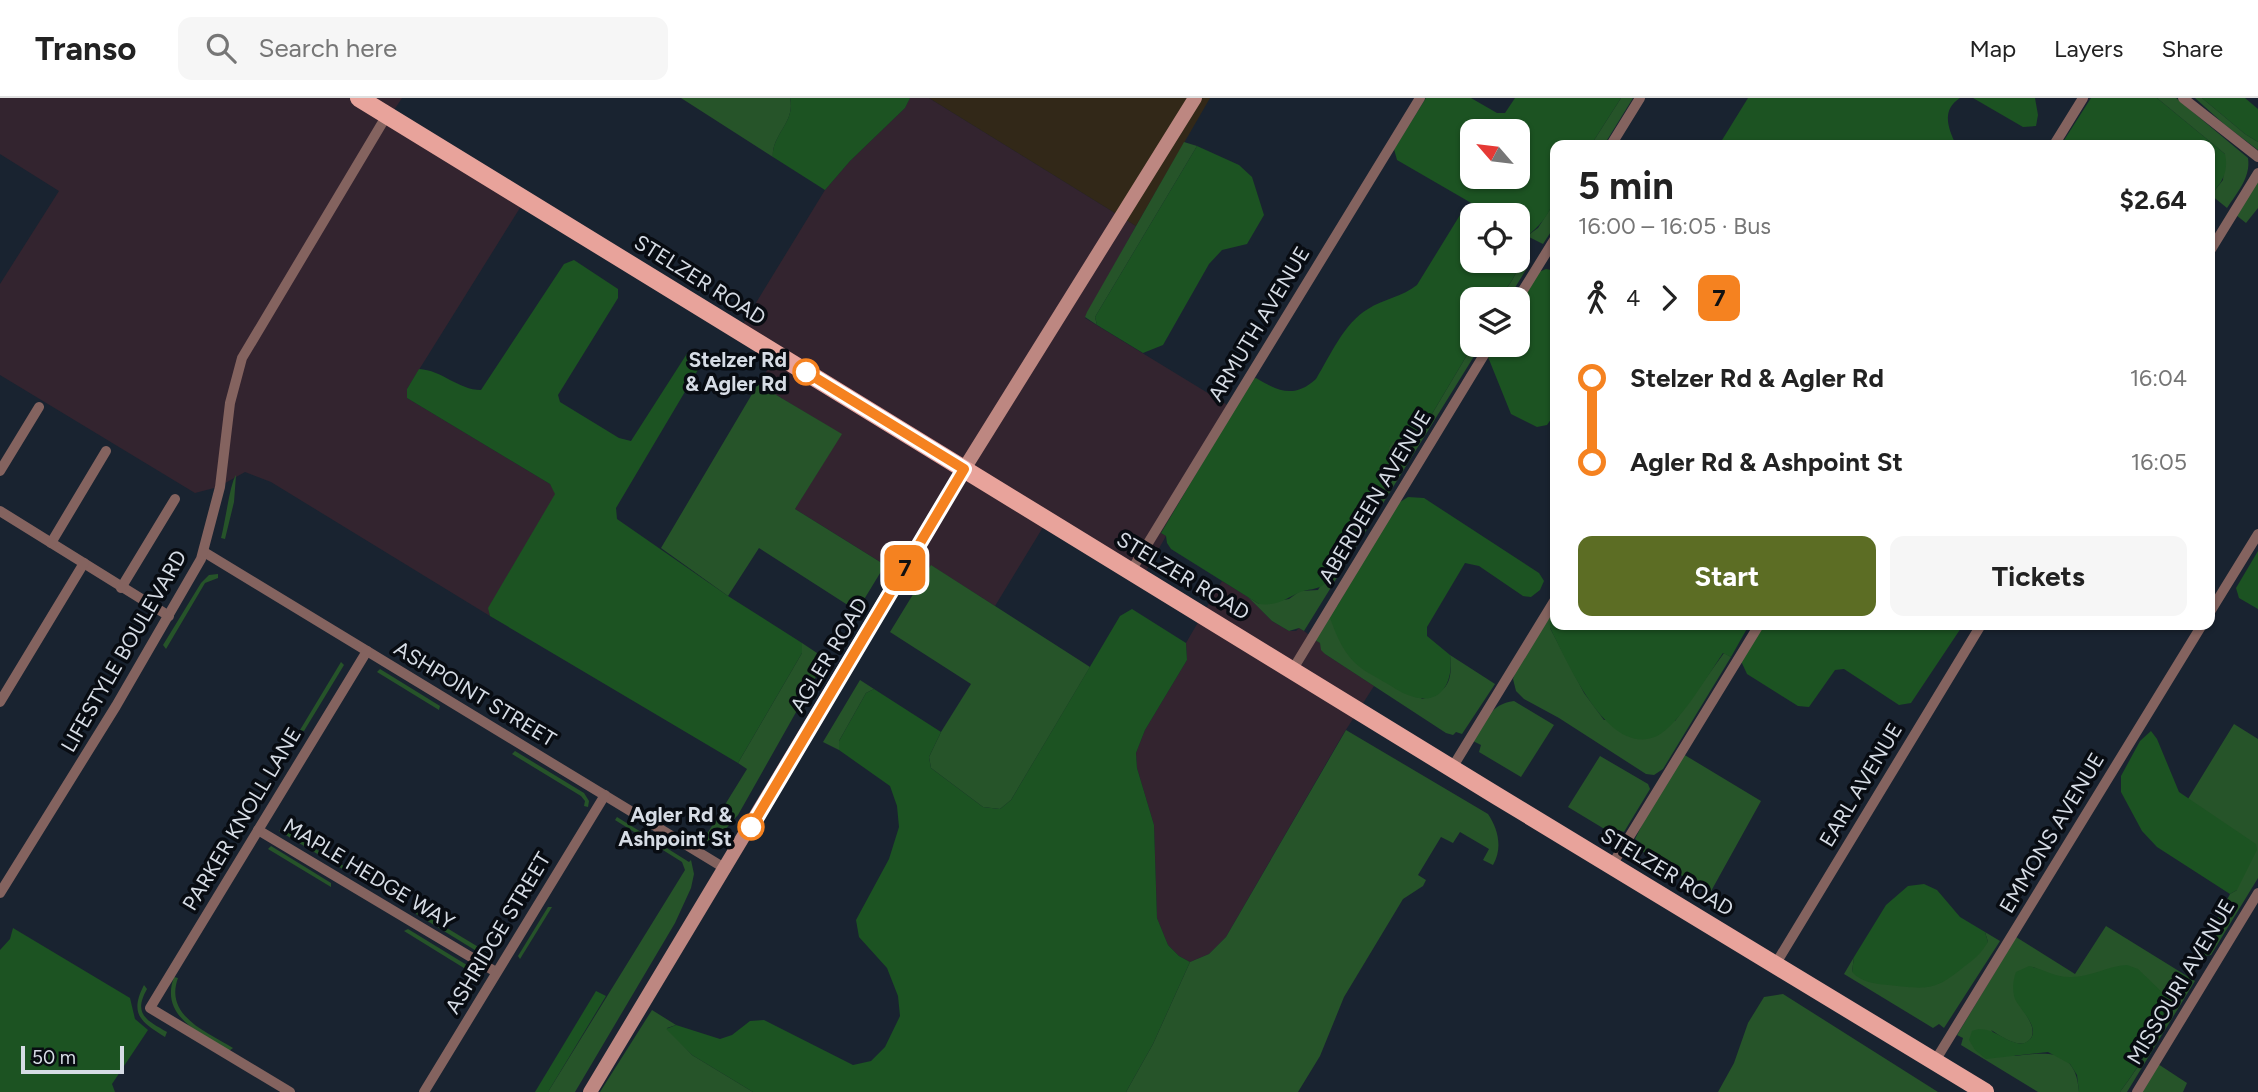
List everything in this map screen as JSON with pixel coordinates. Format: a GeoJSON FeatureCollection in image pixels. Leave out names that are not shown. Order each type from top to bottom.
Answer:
{"type":"FeatureCollection","features":[{"type":"Feature","properties":{"kind":"main road","name":"STELZER ROAD"},"geometry":{"type":"LineString","coordinates":[[359,98],[1985,1092]]}},
{"type":"Feature","properties":{"kind":"main road","name":"AGLER ROAD"},"geometry":{"type":"LineString","coordinates":[[590,1092],[964,469],[1195,98]]}},
{"type":"Feature","properties":{"kind":"street","name":"ARMUTH AVENUE"},"geometry":{"type":"LineString","coordinates":[[1131,572],[1420,98]]}},
{"type":"Feature","properties":{"kind":"street"},"geometry":{"type":"LineString","coordinates":[[1614,140],[1640,98]]}},
{"type":"Feature","properties":{"kind":"street"},"geometry":{"type":"LineString","coordinates":[[2057,140],[2083,98]]}},
{"type":"Feature","properties":{"kind":"street"},"geometry":{"type":"LineString","coordinates":[[2183,98],[2258,158]]}},
{"type":"Feature","properties":{"kind":"street","name":"LIFESTYLE BOULEVARD"},"geometry":{"type":"LineString","coordinates":[[0,893],[169,616],[204,552],[220,487],[230,403],[242,358],[387,115]]}},
{"type":"Feature","properties":{"kind":"street"},"geometry":{"type":"LineString","coordinates":[[2215,243],[2258,173]]}},
{"type":"Feature","properties":{"kind":"street"},"geometry":{"type":"LineString","coordinates":[[1525,287],[1550,247]]}},
{"type":"Feature","properties":{"kind":"street","name":"ABERDEEN AVENUE"},"geometry":{"type":"LineString","coordinates":[[1293,669],[1483,357]]}},
{"type":"Feature","properties":{"kind":"street"},"geometry":{"type":"LineString","coordinates":[[0,471],[39,407]]}},
{"type":"Feature","properties":{"kind":"street"},"geometry":{"type":"LineString","coordinates":[[51,543],[106,451]]}},
{"type":"Feature","properties":{"kind":"street"},"geometry":{"type":"LineString","coordinates":[[121,588],[175,499]]}},
{"type":"Feature","properties":{"kind":"street"},"geometry":{"type":"LineString","coordinates":[[0,511],[169,616]]}},
{"type":"Feature","properties":{"kind":"street"},"geometry":{"type":"LineString","coordinates":[[2215,604],[2258,534]]}},
{"type":"Feature","properties":{"kind":"street","name":"ASHPOINT STREET"},"geometry":{"type":"LineString","coordinates":[[204,552],[726,869]]}},
{"type":"Feature","properties":{"kind":"street"},"geometry":{"type":"LineString","coordinates":[[0,702],[84,563]]}},
{"type":"Feature","properties":{"kind":"street"},"geometry":{"type":"LineString","coordinates":[[1452,768],[1550,608]]}},
{"type":"Feature","properties":{"kind":"street"},"geometry":{"type":"LineString","coordinates":[[1612,865],[1756,630]]}},
{"type":"Feature","properties":{"kind":"street","name":"EARL AVENUE"},"geometry":{"type":"LineString","coordinates":[[1775,965],[1978,630]]}},
{"type":"Feature","properties":{"kind":"street","name":"EMMONS AVENUE"},"geometry":{"type":"LineString","coordinates":[[1935,1061],[2199,630]]}},
{"type":"Feature","properties":{"kind":"street","name":"PARKER KNOLL LANE"},"geometry":{"type":"LineString","coordinates":[[290,1092],[150,1008],[367,651]]}},
{"type":"Feature","properties":{"kind":"street","name":"ASHRIDGE STREET"},"geometry":{"type":"LineString","coordinates":[[425,1092],[495,972],[605,795]]}},
{"type":"Feature","properties":{"kind":"street","name":"MAPLE HEDGE WAY"},"geometry":{"type":"LineString","coordinates":[[258,830],[495,972]]}},
{"type":"Feature","properties":{"kind":"street","name":"MISSOURI AVENUE"},"geometry":{"type":"LineString","coordinates":[[2137,1092],[2258,893]]}},
{"type":"Feature","properties":{"kind":"shaded area"},"geometry":{"type":"Polygon","coordinates":[[[0,98],[402,98],[392,113],[528,195],[407,389],[407,398],[550,484],[556,494],[489,608],[490,616],[271,482],[245,472],[218,487],[195,493],[0,375],[0,284],[59,191],[0,154],[0,98]]]}},
{"type":"Feature","properties":{"kind":"shaded area"},"geometry":{"type":"Polygon","coordinates":[[[910,98],[929,98],[1136,226],[1085,318],[1234,409],[1161,533],[1166,536],[1145,573],[1051,514],[995,606],[932,566],[919,586],[795,509],[841,434],[758,384],[778,354],[740,329],[825,190],[850,161],[905,108],[910,98]]]}},
{"type":"Feature","properties":{"kind":"shaded area"},"geometry":{"type":"Polygon","coordinates":[[[929,98],[1210,98],[1136,226],[929,98]]]}},
{"type":"Feature","properties":{"kind":"shaded area"},"geometry":{"type":"Polygon","coordinates":[[[1222,581],[1248,597],[1272,621],[1289,631],[1299,628],[1304,631],[1320,643],[1325,654],[1374,686],[1342,736],[1226,937],[1209,954],[1190,962],[1168,945],[1157,918],[1154,825],[1137,768],[1136,753],[1145,730],[1187,660],[1186,643],[1222,581]]]}},
{"type":"Feature","properties":{"kind":"green space"},"geometry":{"type":"Polygon","coordinates":[[[681,98],[790,98],[791,107],[773,149],[773,157],[681,98]]]}},
{"type":"Feature","properties":{"kind":"green space"},"geometry":{"type":"Polygon","coordinates":[[[790,98],[910,98],[905,108],[850,161],[825,190],[773,157],[773,149],[790,114],[790,98]]]}},
{"type":"Feature","properties":{"kind":"green space"},"geometry":{"type":"Polygon","coordinates":[[[1426,98],[1471,98],[1497,113],[1505,113],[1515,98],[1621,98],[1594,140],[1550,140],[1550,209],[1530,233],[1530,203],[1471,203],[1397,160],[1394,149],[1426,98]]]}},
{"type":"Feature","properties":{"kind":"green space"},"geometry":{"type":"Polygon","coordinates":[[[1621,98],[1633,98],[1607,140],[1594,140],[1621,98]]]}},
{"type":"Feature","properties":{"kind":"green space"},"geometry":{"type":"Polygon","coordinates":[[[1748,98],[1960,98],[1948,114],[1954,140],[1722,140],[1748,98]]]}},
{"type":"Feature","properties":{"kind":"green space"},"geometry":{"type":"Polygon","coordinates":[[[1973,98],[2035,98],[2038,115],[2036,126],[2023,127],[1973,98]]]}},
{"type":"Feature","properties":{"kind":"green space"},"geometry":{"type":"Polygon","coordinates":[[[2091,98],[2157,98],[2208,140],[2064,140],[2091,98]]]}},
{"type":"Feature","properties":{"kind":"green space"},"geometry":{"type":"Polygon","coordinates":[[[2157,98],[2176,98],[2248,158],[2245,178],[2227,208],[2215,198],[2215,190],[2223,180],[2225,154],[2215,146],[2215,140],[2208,140],[2157,98]]]}},
{"type":"Feature","properties":{"kind":"green space"},"geometry":{"type":"Polygon","coordinates":[[[2195,98],[2202,98],[2258,142],[2258,150],[2225,125],[2195,98]]]}},
{"type":"Feature","properties":{"kind":"green space"},"geometry":{"type":"Polygon","coordinates":[[[2202,98],[2245,98],[2258,109],[2258,142],[2245,134],[2202,98]]]}},
{"type":"Feature","properties":{"kind":"green space"},"geometry":{"type":"Polygon","coordinates":[[[1184,142],[1197,146],[1095,317],[1097,325],[1085,317],[1087,312],[1184,142]]]}},
{"type":"Feature","properties":{"kind":"green space"},"geometry":{"type":"Polygon","coordinates":[[[1197,146],[1239,165],[1252,177],[1264,215],[1247,244],[1222,250],[1209,264],[1163,345],[1143,353],[1097,325],[1095,317],[1197,146]]]}},
{"type":"Feature","properties":{"kind":"green space"},"geometry":{"type":"Polygon","coordinates":[[[2215,146],[2225,154],[2226,160],[2224,177],[2215,189],[2215,146]]]}},
{"type":"Feature","properties":{"kind":"green space"},"geometry":{"type":"Polygon","coordinates":[[[2258,180],[2258,208],[2246,223],[2236,215],[2258,180]]]}},
{"type":"Feature","properties":{"kind":"green space"},"geometry":{"type":"Polygon","coordinates":[[[1550,209],[1550,233],[1543,244],[1530,238],[1530,234],[1538,228],[1550,209]]]}},
{"type":"Feature","properties":{"kind":"green space"},"geometry":{"type":"Polygon","coordinates":[[[1460,215],[1460,273],[1516,273],[1508,287],[1460,287],[1460,357],[1466,357],[1423,429],[1412,440],[1395,441],[1391,444],[1388,477],[1326,583],[1280,602],[1259,604],[1171,549],[1166,536],[1161,533],[1252,379],[1256,378],[1286,391],[1308,385],[1316,379],[1338,341],[1359,315],[1417,285],[1460,215]]]}},
{"type":"Feature","properties":{"kind":"green space"},"geometry":{"type":"Polygon","coordinates":[[[574,260],[618,289],[618,298],[558,395],[560,402],[619,438],[631,441],[688,352],[695,351],[703,356],[702,363],[616,508],[617,519],[728,596],[802,643],[802,653],[738,763],[490,616],[488,608],[555,494],[550,484],[407,398],[407,389],[419,369],[435,373],[465,387],[481,390],[564,264],[574,260]]]}},
{"type":"Feature","properties":{"kind":"green space"},"geometry":{"type":"Polygon","coordinates":[[[1550,270],[1550,421],[1547,425],[1537,427],[1511,414],[1488,357],[1530,357],[1529,287],[1539,272],[1550,270]]]}},
{"type":"Feature","properties":{"kind":"green space"},"geometry":{"type":"Polygon","coordinates":[[[1516,273],[1524,273],[1515,287],[1508,287],[1516,273]]]}},
{"type":"Feature","properties":{"kind":"green space"},"geometry":{"type":"Polygon","coordinates":[[[1466,357],[1474,357],[1304,631],[1299,628],[1289,631],[1272,621],[1248,597],[1259,604],[1289,599],[1300,591],[1318,590],[1391,466],[1388,450],[1391,442],[1423,429],[1466,357]]]}},
{"type":"Feature","properties":{"kind":"green space"},"geometry":{"type":"Polygon","coordinates":[[[758,384],[842,434],[795,509],[885,565],[857,611],[759,548],[728,596],[661,548],[758,384]]]}},
{"type":"Feature","properties":{"kind":"green space"},"geometry":{"type":"Polygon","coordinates":[[[236,475],[234,502],[225,539],[221,538],[236,475]]]}},
{"type":"Feature","properties":{"kind":"green space"},"geometry":{"type":"Polygon","coordinates":[[[1408,497],[1424,498],[1539,573],[1544,581],[1540,590],[1531,597],[1523,596],[1479,566],[1465,563],[1427,627],[1427,636],[1450,655],[1451,665],[1447,683],[1436,695],[1429,698],[1405,694],[1361,668],[1338,639],[1330,618],[1397,504],[1408,497]]]}},
{"type":"Feature","properties":{"kind":"green space"},"geometry":{"type":"Polygon","coordinates":[[[2258,551],[2258,609],[2239,598],[2236,588],[2258,551]]]}},
{"type":"Feature","properties":{"kind":"green space"},"geometry":{"type":"Polygon","coordinates":[[[931,565],[1090,667],[1011,800],[1000,809],[983,807],[931,768],[929,757],[971,684],[890,632],[931,565]]]}},
{"type":"Feature","properties":{"kind":"green space"},"geometry":{"type":"Polygon","coordinates":[[[218,574],[218,578],[205,583],[166,649],[163,645],[201,583],[209,575],[218,574]]]}},
{"type":"Feature","properties":{"kind":"green space"},"geometry":{"type":"Polygon","coordinates":[[[1335,603],[1422,699],[1438,693],[1447,684],[1451,672],[1450,655],[1495,684],[1462,734],[1446,733],[1321,650],[1320,643],[1315,640],[1335,603]]]}},
{"type":"Feature","properties":{"kind":"green space"},"geometry":{"type":"Polygon","coordinates":[[[1132,609],[1186,643],[1187,660],[1145,730],[1136,753],[1137,768],[1154,825],[1157,918],[1168,945],[1190,962],[1153,1044],[1126,1092],[753,1092],[692,1055],[666,1029],[676,1025],[720,1039],[732,1035],[750,1021],[764,1020],[853,1065],[871,1061],[885,1047],[900,1016],[898,996],[887,968],[859,937],[856,920],[889,859],[899,827],[897,806],[890,786],[839,750],[839,741],[866,693],[874,689],[941,732],[929,757],[931,768],[983,807],[1000,809],[1011,800],[1120,616],[1132,609]]]}},
{"type":"Feature","properties":{"kind":"green space"},"geometry":{"type":"Polygon","coordinates":[[[1550,616],[1550,630],[1584,693],[1604,720],[1675,721],[1724,653],[1731,657],[1663,769],[1654,775],[1646,774],[1559,718],[1524,699],[1516,691],[1513,679],[1550,616]]]}},
{"type":"Feature","properties":{"kind":"green space"},"geometry":{"type":"Polygon","coordinates":[[[1551,630],[1746,630],[1731,657],[1723,653],[1693,699],[1666,730],[1657,736],[1639,739],[1622,733],[1591,703],[1551,630]]]}},
{"type":"Feature","properties":{"kind":"green space"},"geometry":{"type":"Polygon","coordinates":[[[1761,630],[1960,630],[1911,703],[1899,705],[1844,669],[1835,670],[1809,707],[1798,706],[1747,674],[1741,661],[1761,630]]]}},
{"type":"Feature","properties":{"kind":"green space"},"geometry":{"type":"Polygon","coordinates":[[[802,643],[826,659],[738,815],[718,836],[702,842],[747,769],[738,763],[802,653],[802,643]]]}},
{"type":"Feature","properties":{"kind":"green space"},"geometry":{"type":"Polygon","coordinates":[[[341,662],[344,665],[304,731],[300,730],[341,662]]]}},
{"type":"Feature","properties":{"kind":"green space"},"geometry":{"type":"Polygon","coordinates":[[[380,669],[440,706],[439,710],[377,672],[380,669]]]}},
{"type":"Feature","properties":{"kind":"green space"},"geometry":{"type":"Polygon","coordinates":[[[860,680],[874,689],[866,693],[839,741],[839,750],[823,742],[860,680]]]}},
{"type":"Feature","properties":{"kind":"green space"},"geometry":{"type":"Polygon","coordinates":[[[1514,701],[1554,725],[1521,777],[1479,752],[1481,745],[1473,741],[1494,710],[1514,701]]]}},
{"type":"Feature","properties":{"kind":"green space"},"geometry":{"type":"Polygon","coordinates":[[[2234,724],[2258,739],[2258,878],[2211,955],[2197,957],[2230,894],[2237,890],[2188,799],[2234,724]]]}},
{"type":"Feature","properties":{"kind":"green space"},"geometry":{"type":"Polygon","coordinates":[[[1346,730],[1488,814],[1498,839],[1498,852],[1493,865],[1483,860],[1489,849],[1460,832],[1453,843],[1441,837],[1418,875],[1426,880],[1423,886],[1403,899],[1344,997],[1320,1056],[1298,1092],[1126,1092],[1153,1044],[1190,962],[1209,954],[1226,937],[1346,730]]]}},
{"type":"Feature","properties":{"kind":"green space"},"geometry":{"type":"Polygon","coordinates":[[[2151,731],[2157,739],[2179,792],[2256,844],[2257,850],[2237,890],[2230,894],[2157,847],[2142,831],[2121,792],[2121,776],[2140,741],[2151,731]]]}},
{"type":"Feature","properties":{"kind":"green space"},"geometry":{"type":"Polygon","coordinates":[[[515,751],[584,793],[589,801],[588,807],[584,806],[585,801],[581,796],[512,754],[515,751]]]}},
{"type":"Feature","properties":{"kind":"green space"},"geometry":{"type":"Polygon","coordinates":[[[1683,754],[1761,801],[1710,893],[1640,850],[1641,843],[1635,839],[1683,754]]]}},
{"type":"Feature","properties":{"kind":"green space"},"geometry":{"type":"Polygon","coordinates":[[[1600,756],[1648,784],[1650,789],[1624,832],[1618,830],[1611,833],[1568,807],[1600,756]]]}},
{"type":"Feature","properties":{"kind":"green space"},"geometry":{"type":"Polygon","coordinates":[[[617,817],[689,862],[691,860],[694,874],[691,888],[675,923],[575,1092],[548,1092],[685,870],[682,862],[615,820],[617,817]]]}},
{"type":"Feature","properties":{"kind":"green space"},"geometry":{"type":"Polygon","coordinates":[[[281,828],[349,869],[346,871],[279,831],[281,828]]]}},
{"type":"Feature","properties":{"kind":"green space"},"geometry":{"type":"Polygon","coordinates":[[[271,846],[331,883],[331,887],[268,849],[271,846]]]}},
{"type":"Feature","properties":{"kind":"green space"},"geometry":{"type":"Polygon","coordinates":[[[1924,884],[1937,890],[1960,917],[1985,932],[1988,942],[1983,949],[1954,974],[1930,987],[1878,984],[1864,980],[1852,972],[1854,957],[1886,905],[1908,886],[1924,884]]]}},
{"type":"Feature","properties":{"kind":"green space"},"geometry":{"type":"Polygon","coordinates":[[[548,907],[552,907],[520,959],[518,956],[548,907]]]}},
{"type":"Feature","properties":{"kind":"green space"},"geometry":{"type":"Polygon","coordinates":[[[417,910],[485,951],[483,955],[416,914],[417,910]]]}},
{"type":"Feature","properties":{"kind":"green space"},"geometry":{"type":"Polygon","coordinates":[[[2106,926],[2195,981],[2127,1092],[2120,1092],[2157,1033],[2166,996],[2051,975],[2033,967],[2015,998],[2031,1023],[2031,1038],[2027,1042],[2017,1043],[1991,1030],[2015,1056],[2059,1056],[2073,1068],[2079,1092],[2038,1092],[1961,1045],[1963,1038],[1957,1035],[2016,937],[2075,974],[2106,926]]]}},
{"type":"Feature","properties":{"kind":"green space"},"geometry":{"type":"Polygon","coordinates":[[[13,928],[130,998],[135,1019],[148,1030],[112,1084],[115,1092],[0,1092],[0,950],[10,939],[13,928]]]}},
{"type":"Feature","properties":{"kind":"green space"},"geometry":{"type":"Polygon","coordinates":[[[408,929],[475,970],[472,973],[404,931],[408,929]]]}},
{"type":"Feature","properties":{"kind":"green space"},"geometry":{"type":"Polygon","coordinates":[[[1985,932],[2000,941],[1944,1028],[1939,1024],[1933,1028],[1844,974],[1854,957],[1852,972],[1988,942],[1985,932]]]}},
{"type":"Feature","properties":{"kind":"green space"},"geometry":{"type":"Polygon","coordinates":[[[2127,965],[2138,969],[2166,996],[2165,1008],[2156,1033],[2120,1092],[2079,1092],[2077,1075],[2070,1064],[2048,1052],[1986,1059],[1975,1050],[1969,1040],[1972,1031],[1980,1029],[2016,1043],[2028,1041],[2032,1036],[2032,1026],[2014,996],[2016,972],[2029,966],[2072,977],[2127,965]]]}},
{"type":"Feature","properties":{"kind":"green space"},"geometry":{"type":"Polygon","coordinates":[[[174,977],[178,978],[175,991],[182,1013],[200,1029],[233,1048],[229,1051],[207,1038],[178,1014],[172,1003],[174,977]]]}},
{"type":"Feature","properties":{"kind":"green space"},"geometry":{"type":"Polygon","coordinates":[[[144,985],[147,989],[141,1005],[144,1015],[167,1032],[165,1037],[149,1027],[140,1016],[138,1003],[144,985]]]}},
{"type":"Feature","properties":{"kind":"green space"},"geometry":{"type":"Polygon","coordinates":[[[596,991],[606,996],[548,1092],[535,1092],[596,991]]]}},
{"type":"Feature","properties":{"kind":"green space"},"geometry":{"type":"Polygon","coordinates":[[[1783,994],[1938,1092],[1718,1092],[1734,1063],[1748,1023],[1764,997],[1783,994]]]}},
{"type":"Feature","properties":{"kind":"green space"},"geometry":{"type":"Polygon","coordinates":[[[652,1010],[676,1025],[667,1028],[692,1055],[753,1092],[600,1092],[652,1010]]]}},
{"type":"Feature","properties":{"kind":"green space"},"geometry":{"type":"Polygon","coordinates":[[[2158,1064],[2187,1083],[2183,1092],[2141,1092],[2158,1064]]]}},
{"type":"Feature","properties":{"kind":"bus line","name":"7"},"geometry":{"type":"LineString","coordinates":[[751,827],[964,469],[806,372]]}},
{"type":"Feature","properties":{"kind":"place","name":"Stelzer Rd & Agler Rd"},"geometry":{"type":"Point","coordinates":[806,372]}},
{"type":"Feature","properties":{"kind":"place","name":"Agler Rd & Ashpoint St"},"geometry":{"type":"Point","coordinates":[751,827]}}]}
